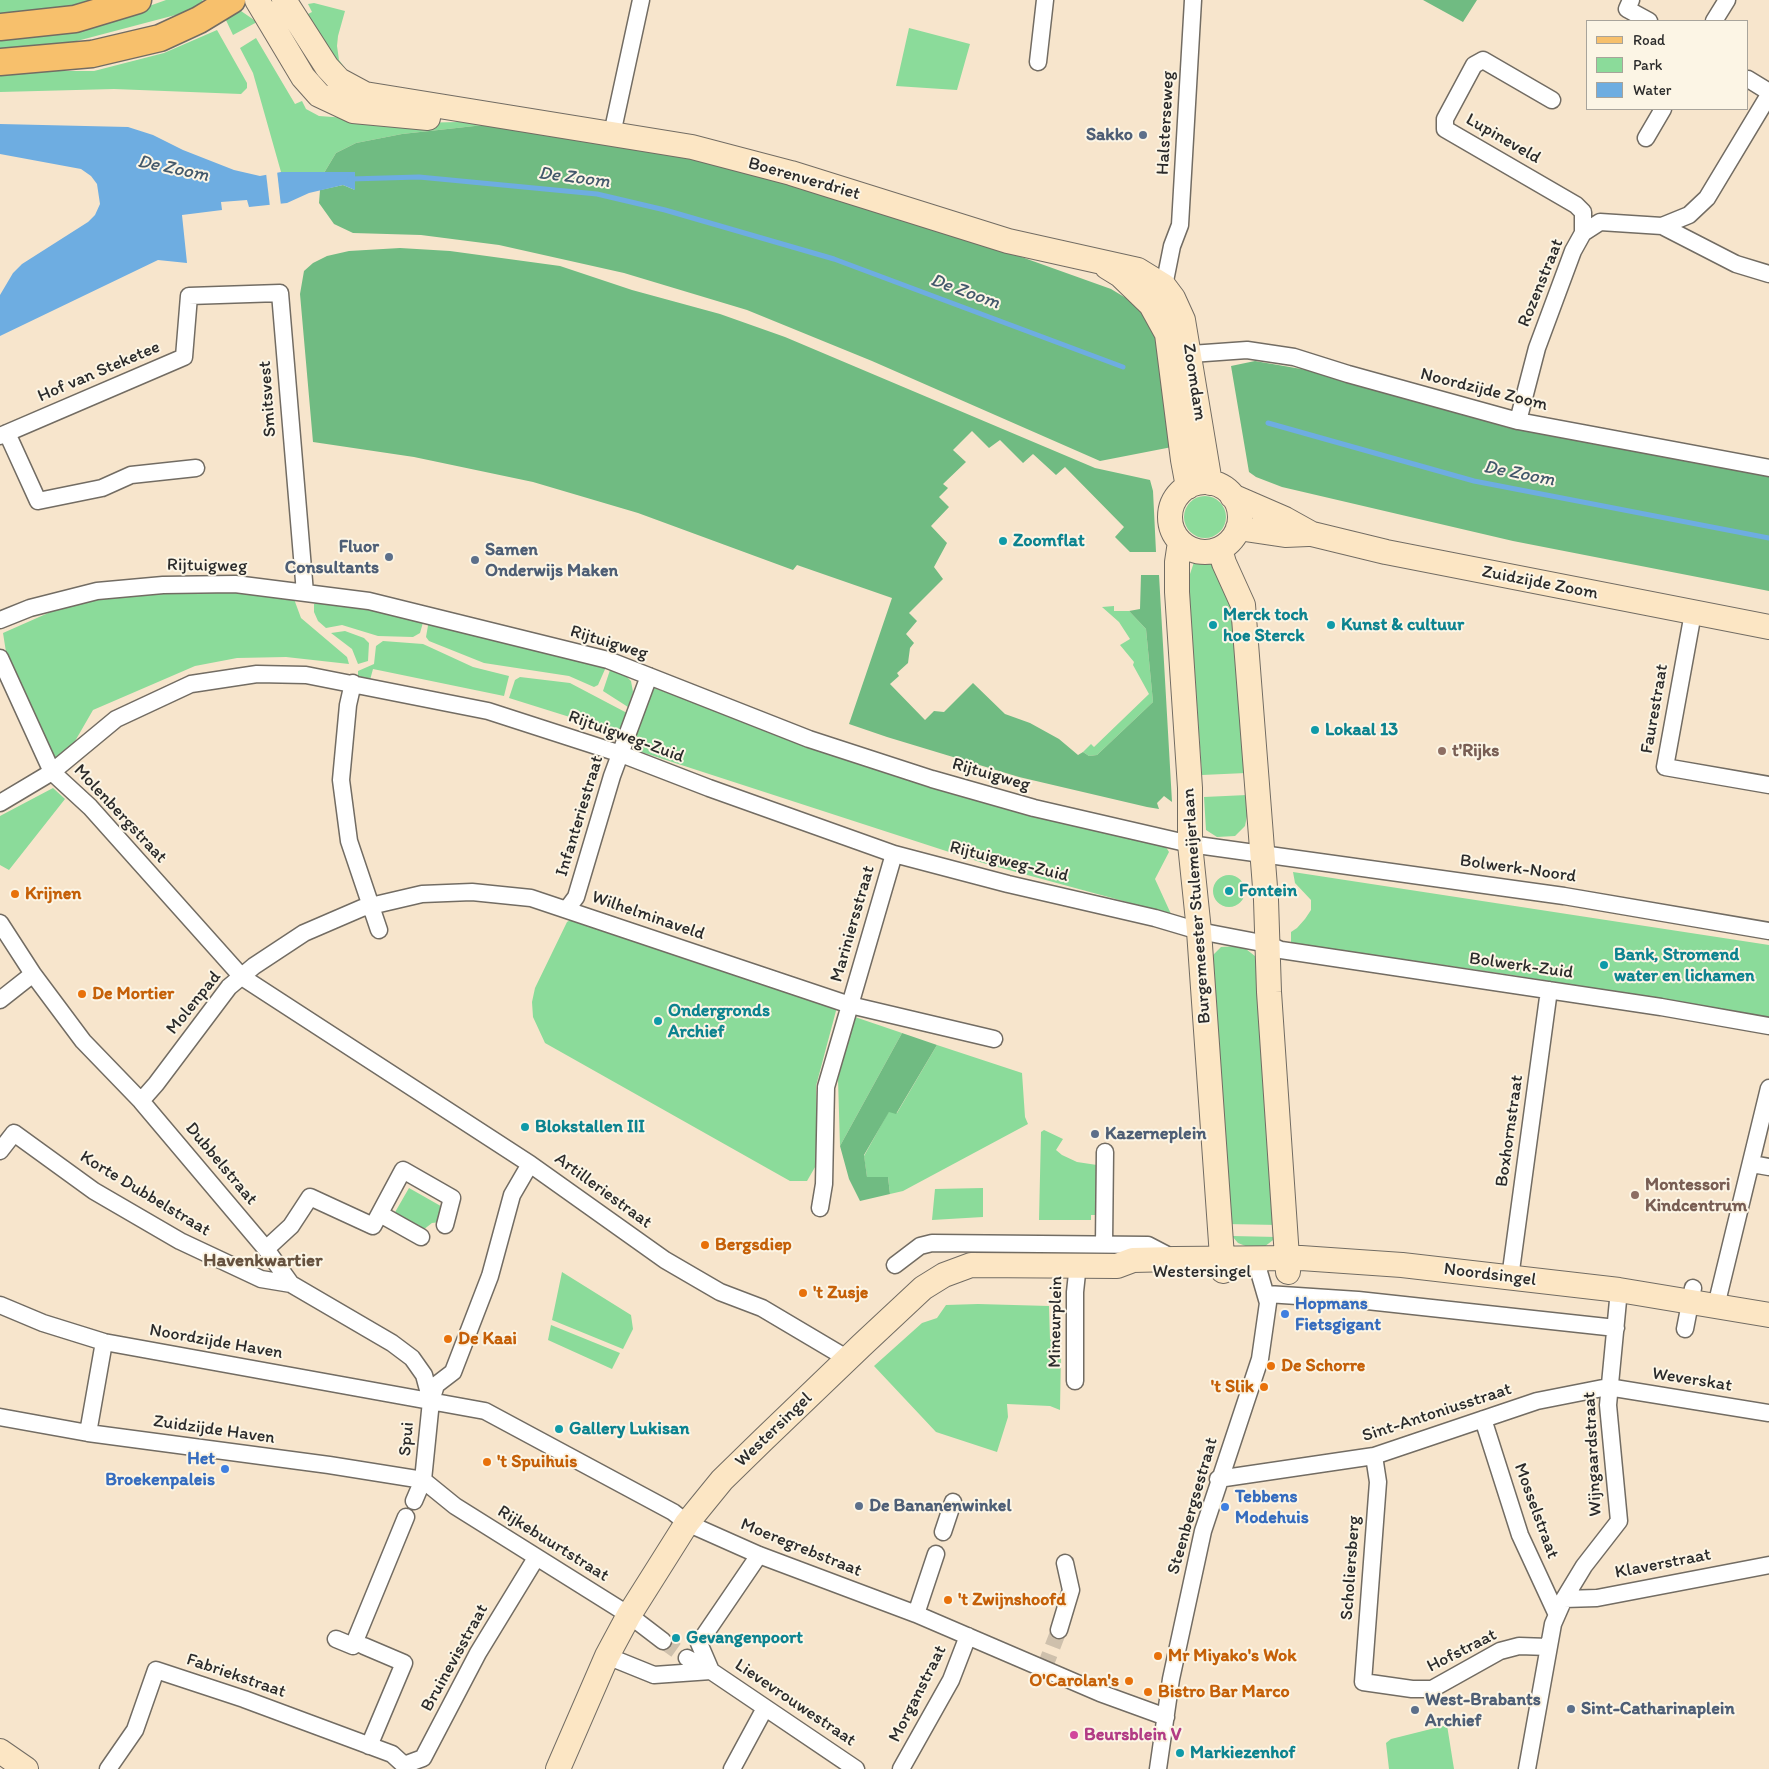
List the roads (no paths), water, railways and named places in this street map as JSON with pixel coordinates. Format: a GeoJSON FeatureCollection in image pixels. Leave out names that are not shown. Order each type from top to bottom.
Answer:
{"type":"FeatureCollection","features":[{"type":"Feature","properties":{"kind":"main road"},"geometry":{"type":"LineString","coordinates":[[0,27],[76,19],[138,0]]}},
{"type":"Feature","properties":{"kind":"main road"},"geometry":{"type":"LineString","coordinates":[[0,62],[92,54],[160,38],[199,20],[232,0]]}},
{"type":"Feature","properties":{"kind":"main road","name":"Boerenverdriet"},"geometry":{"type":"LineString","coordinates":[[257,0],[307,83],[319,95],[337,105],[353,110],[451,120],[512,118]]}},
{"type":"Feature","properties":{"kind":"main road","name":"Boerenverdriet"},"geometry":{"type":"LineString","coordinates":[[284,0],[327,67],[338,80],[352,89],[365,94],[512,118],[613,127],[791,173],[1008,241],[1091,261],[1124,266],[1156,289]]}},
{"type":"Feature","properties":{"kind":"main road","name":"Zoomdam"},"geometry":{"type":"LineString","coordinates":[[1156,289],[1173,298],[1184,320],[1191,354],[1199,485]]}},
{"type":"Feature","properties":{"kind":"main road","name":"Zoomdam"},"geometry":{"type":"LineString","coordinates":[[1156,289],[1162,321],[1170,345],[1183,460],[1199,485]]}},
{"type":"Feature","properties":{"kind":"main road"},"geometry":{"type":"LineString","coordinates":[[1199,485],[1222,487],[1232,496],[1238,505],[1240,515],[1238,528],[1230,541],[1220,549],[1201,552],[1180,542],[1172,529],[1171,510],[1176,498],[1199,485]]}},
{"type":"Feature","properties":{"kind":"main road","name":"Zuidzijde Zoom"},"geometry":{"type":"LineString","coordinates":[[1232,496],[1285,519],[1312,534]]}},
{"type":"Feature","properties":{"kind":"main road","name":"Zuidzijde Zoom"},"geometry":{"type":"LineString","coordinates":[[1238,528],[1285,535],[1312,534],[1396,554],[1769,627]]}},
{"type":"Feature","properties":{"kind":"main road","name":"Burgemeester Stulemeijerlaan"},"geometry":{"type":"LineString","coordinates":[[1180,542],[1177,562],[1190,788],[1190,844],[1199,931],[1222,1264]]}},
{"type":"Feature","properties":{"kind":"main road"},"geometry":{"type":"LineString","coordinates":[[1220,549],[1242,604],[1266,900],[1267,944],[1288,1265]]}},
{"type":"Feature","properties":{"kind":"main road","name":"Westersingel"},"geometry":{"type":"LineString","coordinates":[[558,1769],[607,1656],[629,1615],[688,1523],[722,1480],[923,1288],[944,1275],[971,1265],[1078,1264],[1117,1266],[1134,1260],[1174,1259],[1222,1264]]}},
{"type":"Feature","properties":{"kind":"main road","name":"Westersingel"},"geometry":{"type":"LineString","coordinates":[[1117,1266],[1129,1273],[1222,1264],[1288,1265]]}},
{"type":"Feature","properties":{"kind":"main road","name":"Noordsingel"},"geometry":{"type":"LineString","coordinates":[[1288,1265],[1402,1265],[1510,1278],[1689,1308],[1769,1329]]}},
{"type":"Feature","properties":{"kind":"main road","name":"Noordsingel"},"geometry":{"type":"LineString","coordinates":[[1288,1265],[1346,1274],[1619,1297]]}},
{"type":"Feature","properties":{"kind":"main road","name":"Noordsingel"},"geometry":{"type":"LineString","coordinates":[[1689,1308],[1716,1306],[1769,1315]]}},
{"type":"Feature","properties":{"kind":"main road"},"geometry":{"type":"LineString","coordinates":[[0,1751],[26,1769]]}},
{"type":"Feature","properties":{"kind":"street"},"geometry":{"type":"LineString","coordinates":[[613,127],[641,0]]}},
{"type":"Feature","properties":{"kind":"street"},"geometry":{"type":"LineString","coordinates":[[1038,62],[1045,0]]}},
{"type":"Feature","properties":{"kind":"street","name":"Halsterseweg"},"geometry":{"type":"LineString","coordinates":[[1156,289],[1180,224],[1193,0]]}},
{"type":"Feature","properties":{"kind":"street"},"geometry":{"type":"LineString","coordinates":[[1715,20],[1727,0]]}},
{"type":"Feature","properties":{"kind":"street"},"geometry":{"type":"LineString","coordinates":[[1629,4],[1648,20]]}},
{"type":"Feature","properties":{"kind":"street","name":"Lupineveld"},"geometry":{"type":"LineString","coordinates":[[1552,100],[1483,60],[1474,65],[1445,119],[1445,129],[1576,205],[1583,212],[1584,233]]}},
{"type":"Feature","properties":{"kind":"street"},"geometry":{"type":"LineString","coordinates":[[1749,80],[1769,94]]}},
{"type":"Feature","properties":{"kind":"street","name":"Rozenstraat"},"geometry":{"type":"LineString","coordinates":[[1518,421],[1536,348],[1573,251],[1584,233],[1600,222],[1662,226],[1689,215],[1707,198],[1769,94]]}},
{"type":"Feature","properties":{"kind":"street"},"geometry":{"type":"LineString","coordinates":[[1646,138],[1662,110]]}},
{"type":"Feature","properties":{"kind":"street"},"geometry":{"type":"LineString","coordinates":[[1662,226],[1736,264],[1769,274]]}},
{"type":"Feature","properties":{"kind":"street","name":"Smitsvest"},"geometry":{"type":"LineString","coordinates":[[189,296],[236,292],[280,293],[305,593]]}},
{"type":"Feature","properties":{"kind":"street","name":"Hof van Steketee"},"geometry":{"type":"LineString","coordinates":[[4,434],[184,357],[189,296]]}},
{"type":"Feature","properties":{"kind":"street","name":"Noordzijde Zoom"},"geometry":{"type":"LineString","coordinates":[[1191,354],[1247,350],[1294,357],[1348,374],[1518,421],[1769,468]]}},
{"type":"Feature","properties":{"kind":"street"},"geometry":{"type":"LineString","coordinates":[[4,434],[38,501],[102,488],[131,475],[196,468]]}},
{"type":"Feature","properties":{"kind":"street","name":"Rijtuigweg"},"geometry":{"type":"LineString","coordinates":[[0,620],[30,608],[97,591],[163,585],[235,584],[369,601],[436,615],[608,660],[809,739],[932,779],[1034,808],[1190,844],[1261,854]]}},
{"type":"Feature","properties":{"kind":"street","name":"Faurestraat"},"geometry":{"type":"LineString","coordinates":[[1693,613],[1665,767],[1769,784]]}},
{"type":"Feature","properties":{"kind":"street","name":"Molenbergstraat"},"geometry":{"type":"LineString","coordinates":[[0,658],[52,772],[90,807],[242,977]]}},
{"type":"Feature","properties":{"kind":"street","name":"Rijtuigweg-Zuid"},"geometry":{"type":"LineString","coordinates":[[0,803],[52,772],[116,719],[191,684],[257,674],[306,675],[488,711],[620,754],[894,854],[1008,884],[1155,918],[1199,931]]}},
{"type":"Feature","properties":{"kind":"street","name":"Infanteriestraat"},"geometry":{"type":"LineString","coordinates":[[567,909],[576,896],[620,754],[649,676]]}},
{"type":"Feature","properties":{"kind":"street"},"geometry":{"type":"LineString","coordinates":[[353,684],[348,705],[342,780],[349,841],[379,930]]}},
{"type":"Feature","properties":{"kind":"street","name":"Mariniersstraat"},"geometry":{"type":"LineString","coordinates":[[850,1005],[894,854]]}},
{"type":"Feature","properties":{"kind":"street","name":"Bolwerk-Noord"},"geometry":{"type":"LineString","coordinates":[[1261,854],[1554,894],[1769,930]]}},
{"type":"Feature","properties":{"kind":"street","name":"Wilhelminaveld"},"geometry":{"type":"LineString","coordinates":[[242,977],[304,933],[370,905],[422,894],[472,892],[530,898],[850,1005],[994,1039]]}},
{"type":"Feature","properties":{"kind":"street","name":"Dubbelstraat"},"geometry":{"type":"LineString","coordinates":[[0,923],[33,974],[83,1041],[141,1101],[266,1249],[291,1284],[392,1343],[412,1358],[424,1375],[431,1401]]}},
{"type":"Feature","properties":{"kind":"street","name":"Bolwerk-Zuid"},"geometry":{"type":"LineString","coordinates":[[1199,931],[1267,944],[1282,950],[1661,1007],[1769,1026]]}},
{"type":"Feature","properties":{"kind":"street"},"geometry":{"type":"LineString","coordinates":[[0,1000],[33,974]]}},
{"type":"Feature","properties":{"kind":"street","name":"Artilleriestraat"},"geometry":{"type":"LineString","coordinates":[[242,977],[530,1164],[665,1260],[720,1292],[762,1308],[848,1359]]}},
{"type":"Feature","properties":{"kind":"street","name":"Molenpad"},"geometry":{"type":"LineString","coordinates":[[141,1101],[229,987],[242,977]]}},
{"type":"Feature","properties":{"kind":"street","name":"Boxhornstraat"},"geometry":{"type":"LineString","coordinates":[[1510,1278],[1549,990]]}},
{"type":"Feature","properties":{"kind":"street"},"geometry":{"type":"LineString","coordinates":[[820,1208],[824,1184],[826,1087],[850,1005]]}},
{"type":"Feature","properties":{"kind":"street"},"geometry":{"type":"LineString","coordinates":[[1716,1306],[1769,1088]]}},
{"type":"Feature","properties":{"kind":"street","name":"Korte Dubbelstraat"},"geometry":{"type":"LineString","coordinates":[[0,1151],[14,1133],[94,1191],[180,1241],[261,1279],[291,1284]]}},
{"type":"Feature","properties":{"kind":"street"},"geometry":{"type":"LineString","coordinates":[[1104,1244],[1105,1152]]}},
{"type":"Feature","properties":{"kind":"street"},"geometry":{"type":"LineString","coordinates":[[431,1401],[436,1385],[453,1372],[490,1276],[512,1196],[530,1164]]}},
{"type":"Feature","properties":{"kind":"street"},"geometry":{"type":"LineString","coordinates":[[1752,1164],[1769,1167]]}},
{"type":"Feature","properties":{"kind":"street"},"geometry":{"type":"LineString","coordinates":[[266,1249],[291,1226],[310,1197],[373,1226],[403,1170],[452,1198],[445,1225]]}},
{"type":"Feature","properties":{"kind":"street"},"geometry":{"type":"LineString","coordinates":[[380,1214],[421,1237]]}},
{"type":"Feature","properties":{"kind":"street","name":"Westersingel"},"geometry":{"type":"LineString","coordinates":[[895,1265],[920,1246],[932,1243],[1148,1245],[1174,1259]]}},
{"type":"Feature","properties":{"kind":"street","name":"Mineurplein"},"geometry":{"type":"LineString","coordinates":[[1075,1381],[1075,1292],[1078,1264]]}},
{"type":"Feature","properties":{"kind":"street","name":"Steenbergsestraat"},"geometry":{"type":"LineString","coordinates":[[1158,1769],[1171,1679],[1203,1531],[1218,1479],[1260,1359],[1267,1321],[1267,1294],[1260,1264]]}},
{"type":"Feature","properties":{"kind":"street"},"geometry":{"type":"LineString","coordinates":[[1267,1294],[1358,1300],[1616,1328]]}},
{"type":"Feature","properties":{"kind":"street","name":"Wijngaardstraat"},"geometry":{"type":"LineString","coordinates":[[1564,1599],[1584,1566],[1619,1521],[1608,1387],[1619,1297]]}},
{"type":"Feature","properties":{"kind":"street","name":"Noordzijde Haven"},"geometry":{"type":"LineString","coordinates":[[0,1305],[43,1323],[104,1342],[431,1401]]}},
{"type":"Feature","properties":{"kind":"street"},"geometry":{"type":"LineString","coordinates":[[88,1433],[104,1342]]}},
{"type":"Feature","properties":{"kind":"street","name":"Sint-Antoniusstraat"},"geometry":{"type":"LineString","coordinates":[[1218,1479],[1374,1456],[1537,1401],[1608,1387]]}},
{"type":"Feature","properties":{"kind":"street","name":"Weverskat"},"geometry":{"type":"LineString","coordinates":[[1608,1387],[1769,1413]]}},
{"type":"Feature","properties":{"kind":"street","name":"Spui"},"geometry":{"type":"LineString","coordinates":[[424,1480],[431,1401]]}},
{"type":"Feature","properties":{"kind":"street","name":"Moeregrebstraat"},"geometry":{"type":"LineString","coordinates":[[431,1401],[485,1411],[673,1512],[688,1523],[759,1555],[916,1614],[1108,1696],[1166,1717]]}},
{"type":"Feature","properties":{"kind":"street","name":"Zuidzijde Haven"},"geometry":{"type":"LineString","coordinates":[[0,1416],[88,1433],[329,1465],[424,1480]]}},
{"type":"Feature","properties":{"kind":"street","name":"Mosselstraat"},"geometry":{"type":"LineString","coordinates":[[1483,1419],[1520,1535],[1557,1614]]}},
{"type":"Feature","properties":{"kind":"street","name":"Scholiersberg"},"geometry":{"type":"LineString","coordinates":[[1363,1682],[1378,1482],[1374,1456]]}},
{"type":"Feature","properties":{"kind":"street"},"geometry":{"type":"LineString","coordinates":[[414,1501],[424,1480]]}},
{"type":"Feature","properties":{"kind":"street","name":"Rijkebuurtstraat"},"geometry":{"type":"LineString","coordinates":[[424,1480],[456,1506],[629,1615]]}},
{"type":"Feature","properties":{"kind":"street"},"geometry":{"type":"LineString","coordinates":[[943,1532],[953,1502]]}},
{"type":"Feature","properties":{"kind":"street"},"geometry":{"type":"LineString","coordinates":[[336,1640],[353,1646],[406,1517]]}},
{"type":"Feature","properties":{"kind":"street"},"geometry":{"type":"LineString","coordinates":[[916,1614],[936,1554]]}},
{"type":"Feature","properties":{"kind":"street"},"geometry":{"type":"LineString","coordinates":[[710,1671],[699,1643],[759,1555]]}},
{"type":"Feature","properties":{"kind":"street","name":"Bruinevisstraat"},"geometry":{"type":"LineString","coordinates":[[404,1767],[423,1758],[478,1653],[536,1558]]}},
{"type":"Feature","properties":{"kind":"street"},"geometry":{"type":"LineString","coordinates":[[1059,1630],[1071,1590],[1065,1563]]}},
{"type":"Feature","properties":{"kind":"street","name":"Klaverstraat"},"geometry":{"type":"LineString","coordinates":[[1564,1599],[1597,1598],[1769,1565]]}},
{"type":"Feature","properties":{"kind":"street"},"geometry":{"type":"LineString","coordinates":[[1527,1769],[1548,1647],[1557,1614],[1564,1599]]}},
{"type":"Feature","properties":{"kind":"street"},"geometry":{"type":"LineString","coordinates":[[629,1615],[663,1641]]}},
{"type":"Feature","properties":{"kind":"street","name":"Morganstraat"},"geometry":{"type":"LineString","coordinates":[[901,1769],[951,1680],[968,1636]]}},
{"type":"Feature","properties":{"kind":"street"},"geometry":{"type":"LineString","coordinates":[[364,1646],[404,1663],[370,1746]]}},
{"type":"Feature","properties":{"kind":"street","name":"Hofstraat"},"geometry":{"type":"LineString","coordinates":[[1363,1682],[1412,1689],[1432,1689],[1500,1651],[1519,1646],[1548,1647]]}},
{"type":"Feature","properties":{"kind":"street","name":"Lievevrouwestraat"},"geometry":{"type":"LineString","coordinates":[[607,1656],[654,1675],[710,1671]]}},
{"type":"Feature","properties":{"kind":"street","name":"Lievevrouwestraat"},"geometry":{"type":"LineString","coordinates":[[687,1658],[710,1671],[856,1769]]}},
{"type":"Feature","properties":{"kind":"street","name":"Fabriekstraat"},"geometry":{"type":"LineString","coordinates":[[108,1769],[135,1730],[156,1670],[244,1699],[392,1754],[404,1767]]}},
{"type":"Feature","properties":{"kind":"street"},"geometry":{"type":"LineString","coordinates":[[732,1769],[765,1708]]}},
{"type":"Feature","properties":{"kind":"water"},"geometry":{"type":"Polygon","coordinates":[[[0,124],[128,127],[153,135],[183,150],[234,170],[260,176],[281,172],[355,172],[355,190],[343,185],[309,193],[287,203],[249,207],[247,200],[221,202],[222,210],[182,215],[187,263],[158,260],[0,336],[0,295],[13,273],[22,264],[88,222],[95,215],[100,204],[97,184],[91,176],[81,169],[0,154],[0,124]]]}},
{"type":"Feature","properties":{"kind":"waterway","name":"De Zoom"},"geometry":{"type":"LineString","coordinates":[[350,179],[419,177],[597,194],[665,210],[834,259],[1123,367]]}},
{"type":"Feature","properties":{"kind":"waterway","name":"De Zoom"},"geometry":{"type":"LineString","coordinates":[[1268,423],[1474,481],[1769,538]]}},
{"type":"Feature","properties":{"kind":"tunnel"},"geometry":{"type":"LineString","coordinates":[[1044,1669],[1059,1630]]}},
{"type":"Feature","properties":{"kind":"tunnel"},"geometry":{"type":"LineString","coordinates":[[663,1641],[687,1658]]}},
{"type":"Feature","properties":{"kind":"place","name":"Sakko"},"geometry":{"type":"Point","coordinates":[1143,135]}},
{"type":"Feature","properties":{"kind":"place","name":"Zoomflat"},"geometry":{"type":"Point","coordinates":[1003,541]}},
{"type":"Feature","properties":{"kind":"place","name":"Fluor Consultants"},"geometry":{"type":"Point","coordinates":[389,557]}},
{"type":"Feature","properties":{"kind":"place","name":"Samen Onderwijs Maken"},"geometry":{"type":"Point","coordinates":[475,560]}},
{"type":"Feature","properties":{"kind":"place","name":"Merck toch hoe Sterck"},"geometry":{"type":"Point","coordinates":[1213,625]}},
{"type":"Feature","properties":{"kind":"place","name":"Kunst & cultuur"},"geometry":{"type":"Point","coordinates":[1331,625]}},
{"type":"Feature","properties":{"kind":"place","name":"Lokaal 13"},"geometry":{"type":"Point","coordinates":[1315,730]}},
{"type":"Feature","properties":{"kind":"place","name":"t'Rijks"},"geometry":{"type":"Point","coordinates":[1442,751]}},
{"type":"Feature","properties":{"kind":"place","name":"Fontein"},"geometry":{"type":"Point","coordinates":[1229,891]}},
{"type":"Feature","properties":{"kind":"place","name":"Krijnen"},"geometry":{"type":"Point","coordinates":[15,894]}},
{"type":"Feature","properties":{"kind":"place","name":"Bank, Stromend water en lichamen"},"geometry":{"type":"Point","coordinates":[1604,965]}},
{"type":"Feature","properties":{"kind":"place","name":"De Mortier"},"geometry":{"type":"Point","coordinates":[82,994]}},
{"type":"Feature","properties":{"kind":"place","name":"Ondergronds Archief"},"geometry":{"type":"Point","coordinates":[658,1021]}},
{"type":"Feature","properties":{"kind":"place","name":"Blokstallen III"},"geometry":{"type":"Point","coordinates":[525,1127]}},
{"type":"Feature","properties":{"kind":"place","name":"Kazerneplein"},"geometry":{"type":"Point","coordinates":[1095,1134]}},
{"type":"Feature","properties":{"kind":"place","name":"Montessori Kindcentrum"},"geometry":{"type":"Point","coordinates":[1635,1195]}},
{"type":"Feature","properties":{"kind":"place","name":"Bergsdiep"},"geometry":{"type":"Point","coordinates":[705,1245]}},
{"type":"Feature","properties":{"kind":"place","name":"'t Zusje"},"geometry":{"type":"Point","coordinates":[803,1293]}},
{"type":"Feature","properties":{"kind":"place","name":"Hopmans Fietsgigant"},"geometry":{"type":"Point","coordinates":[1285,1314]}},
{"type":"Feature","properties":{"kind":"place","name":"De Kaai"},"geometry":{"type":"Point","coordinates":[448,1339]}},
{"type":"Feature","properties":{"kind":"place","name":"De Schorre"},"geometry":{"type":"Point","coordinates":[1271,1366]}},
{"type":"Feature","properties":{"kind":"place","name":"'t Slik"},"geometry":{"type":"Point","coordinates":[1264,1387]}},
{"type":"Feature","properties":{"kind":"place","name":"Gallery Lukisan"},"geometry":{"type":"Point","coordinates":[559,1429]}},
{"type":"Feature","properties":{"kind":"place","name":"'t Spuihuis"},"geometry":{"type":"Point","coordinates":[487,1462]}},
{"type":"Feature","properties":{"kind":"place","name":"Het Broekenpaleis"},"geometry":{"type":"Point","coordinates":[225,1469]}},
{"type":"Feature","properties":{"kind":"place","name":"De Bananenwinkel"},"geometry":{"type":"Point","coordinates":[859,1506]}},
{"type":"Feature","properties":{"kind":"place","name":"Tebbens Modehuis"},"geometry":{"type":"Point","coordinates":[1225,1507]}},
{"type":"Feature","properties":{"kind":"place","name":"'t Zwijnshoofd"},"geometry":{"type":"Point","coordinates":[948,1600]}},
{"type":"Feature","properties":{"kind":"place","name":"Gevangenpoort"},"geometry":{"type":"Point","coordinates":[676,1638]}},
{"type":"Feature","properties":{"kind":"place","name":"Mr Miyako's Wok"},"geometry":{"type":"Point","coordinates":[1158,1656]}},
{"type":"Feature","properties":{"kind":"place","name":"O'Carolan's"},"geometry":{"type":"Point","coordinates":[1129,1681]}},
{"type":"Feature","properties":{"kind":"place","name":"Bistro Bar Marco"},"geometry":{"type":"Point","coordinates":[1148,1692]}},
{"type":"Feature","properties":{"kind":"place","name":"Sint-Catharinaplein"},"geometry":{"type":"Point","coordinates":[1571,1709]}},
{"type":"Feature","properties":{"kind":"place","name":"West-Brabants Archief"},"geometry":{"type":"Point","coordinates":[1415,1710]}},
{"type":"Feature","properties":{"kind":"place","name":"Beursblein V"},"geometry":{"type":"Point","coordinates":[1074,1735]}},
{"type":"Feature","properties":{"kind":"place","name":"Markiezenhof"},"geometry":{"type":"Point","coordinates":[1180,1753]}},
{"type":"Feature","properties":{"kind":"district","name":"Havenkwartier"},"geometry":{"type":"Point","coordinates":[263,1261]}}]}
